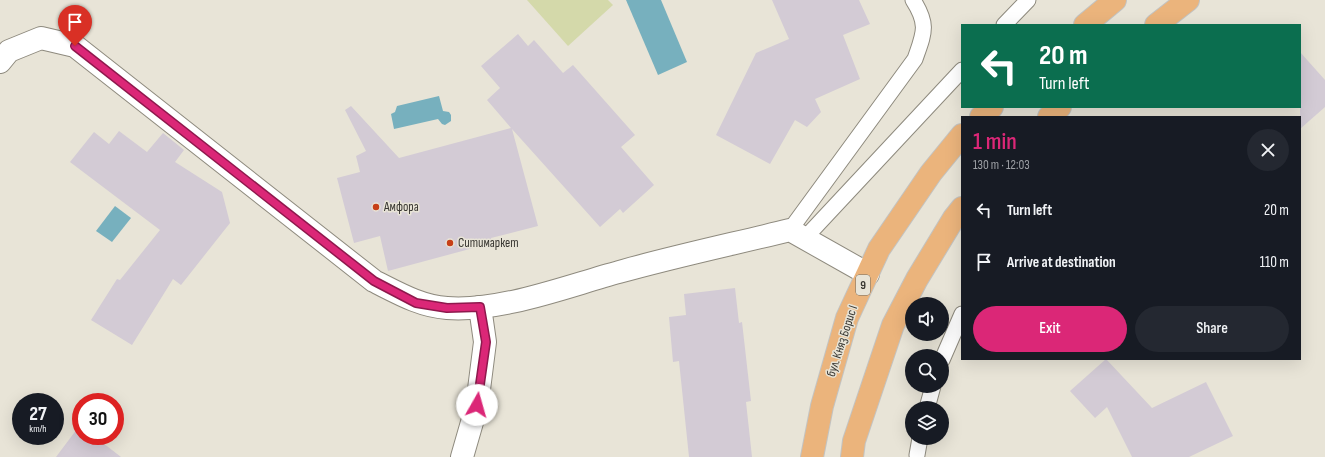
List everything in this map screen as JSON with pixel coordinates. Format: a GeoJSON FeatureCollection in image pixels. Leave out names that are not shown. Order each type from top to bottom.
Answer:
{"type":"FeatureCollection","features":[{"type":"Feature","properties":{"kind":"highway"},"geometry":{"type":"LineString","coordinates":[[1086,24],[1115,0]]}},
{"type":"Feature","properties":{"kind":"highway"},"geometry":{"type":"LineString","coordinates":[[1157,24],[1188,0]]}},
{"type":"Feature","properties":{"kind":"highway"},"geometry":{"type":"LineString","coordinates":[[982,116],[991,108]]}},
{"type":"Feature","properties":{"kind":"highway"},"geometry":{"type":"LineString","coordinates":[[1049,116],[1059,108]]}},
{"type":"Feature","properties":{"kind":"highway","name":"бул. Княз Борис I"},"geometry":{"type":"LineString","coordinates":[[812,457],[822,406],[847,318],[880,249],[931,173],[961,136]]}},
{"type":"Feature","properties":{"kind":"highway"},"geometry":{"type":"LineString","coordinates":[[852,457],[854,441],[893,325],[917,279],[954,218],[961,209]]}},
{"type":"Feature","properties":{"kind":"street"},"geometry":{"type":"LineString","coordinates":[[0,62],[9,51],[41,38],[75,46],[374,281],[416,303],[447,308],[480,307],[523,298],[621,271],[798,234],[868,274]]}},
{"type":"Feature","properties":{"kind":"street"},"geometry":{"type":"LineString","coordinates":[[462,457],[477,405],[486,342],[480,307]]}},
{"type":"Feature","properties":{"kind":"lane"},"geometry":{"type":"LineString","coordinates":[[798,234],[916,59],[924,35],[923,15],[913,0]]}},
{"type":"Feature","properties":{"kind":"lane"},"geometry":{"type":"LineString","coordinates":[[1005,24],[1028,0]]}},
{"type":"Feature","properties":{"kind":"lane"},"geometry":{"type":"LineString","coordinates":[[798,234],[961,71]]}},
{"type":"Feature","properties":{"kind":"lane"},"geometry":{"type":"LineString","coordinates":[[947,349],[961,316]]}},
{"type":"Feature","properties":{"kind":"lane"},"geometry":{"type":"LineString","coordinates":[[918,455],[919,445]]}},
{"type":"Feature","properties":{"kind":"green space"},"geometry":{"type":"Polygon","coordinates":[[[527,0],[608,0],[613,5],[568,46],[527,0]]]}},
{"type":"Feature","properties":{"kind":"water"},"geometry":{"type":"Polygon","coordinates":[[[626,0],[661,0],[687,62],[658,75],[626,0]]]}},
{"type":"Feature","properties":{"kind":"water"},"geometry":{"type":"Polygon","coordinates":[[[439,96],[443,111],[449,112],[451,115],[451,121],[445,125],[438,119],[394,129],[391,114],[395,112],[397,106],[439,96]]]}},
{"type":"Feature","properties":{"kind":"water"},"geometry":{"type":"Polygon","coordinates":[[[115,206],[131,218],[112,242],[96,231],[115,206]]]}},
{"type":"Feature","properties":{"kind":"building"},"geometry":{"type":"Polygon","coordinates":[[[772,0],[859,0],[870,24],[843,35],[860,79],[815,99],[821,112],[807,127],[795,120],[770,164],[716,135],[756,53],[789,39],[772,0]]]}},
{"type":"Feature","properties":{"kind":"building"},"geometry":{"type":"Polygon","coordinates":[[[518,34],[528,46],[534,40],[563,73],[573,65],[635,135],[621,147],[654,185],[623,213],[620,209],[600,227],[512,129],[538,226],[491,238],[492,243],[388,271],[380,236],[354,243],[337,178],[360,172],[356,156],[366,151],[345,110],[351,106],[399,158],[511,128],[487,100],[500,88],[481,66],[518,34]]]}},
{"type":"Feature","properties":{"kind":"building"},"geometry":{"type":"Polygon","coordinates":[[[1301,53],[1325,80],[1325,107],[1301,128],[1301,53]]]}},
{"type":"Feature","properties":{"kind":"building"},"geometry":{"type":"Polygon","coordinates":[[[119,131],[147,152],[163,133],[184,150],[175,162],[222,192],[230,223],[181,285],[173,279],[132,345],[91,320],[117,279],[120,280],[160,230],[70,162],[94,132],[109,144],[119,131]]]}},
{"type":"Feature","properties":{"kind":"building"},"geometry":{"type":"Polygon","coordinates":[[[735,288],[739,323],[742,322],[751,401],[746,402],[752,457],[689,457],[679,361],[673,362],[669,317],[686,315],[684,294],[735,288]]]}},
{"type":"Feature","properties":{"kind":"building"},"geometry":{"type":"Polygon","coordinates":[[[1105,360],[1107,360],[1152,408],[1206,382],[1233,436],[1189,457],[1132,457],[1107,407],[1095,418],[1070,391],[1105,360]]]}},
{"type":"Feature","properties":{"kind":"building"},"geometry":{"type":"Polygon","coordinates":[[[72,436],[72,445],[106,445],[121,457],[56,457],[72,436]]]}},
{"type":"Feature","properties":{"kind":"place","name":"Амфора"},"geometry":{"type":"Point","coordinates":[376,207]}},
{"type":"Feature","properties":{"kind":"place","name":"Ситимаркет"},"geometry":{"type":"Point","coordinates":[450,243]}},
{"type":"Feature","properties":{"kind":"route"},"geometry":{"type":"LineString","coordinates":[[75,46],[374,281],[416,303],[447,308],[480,307],[486,342],[477,405]]}}]}
